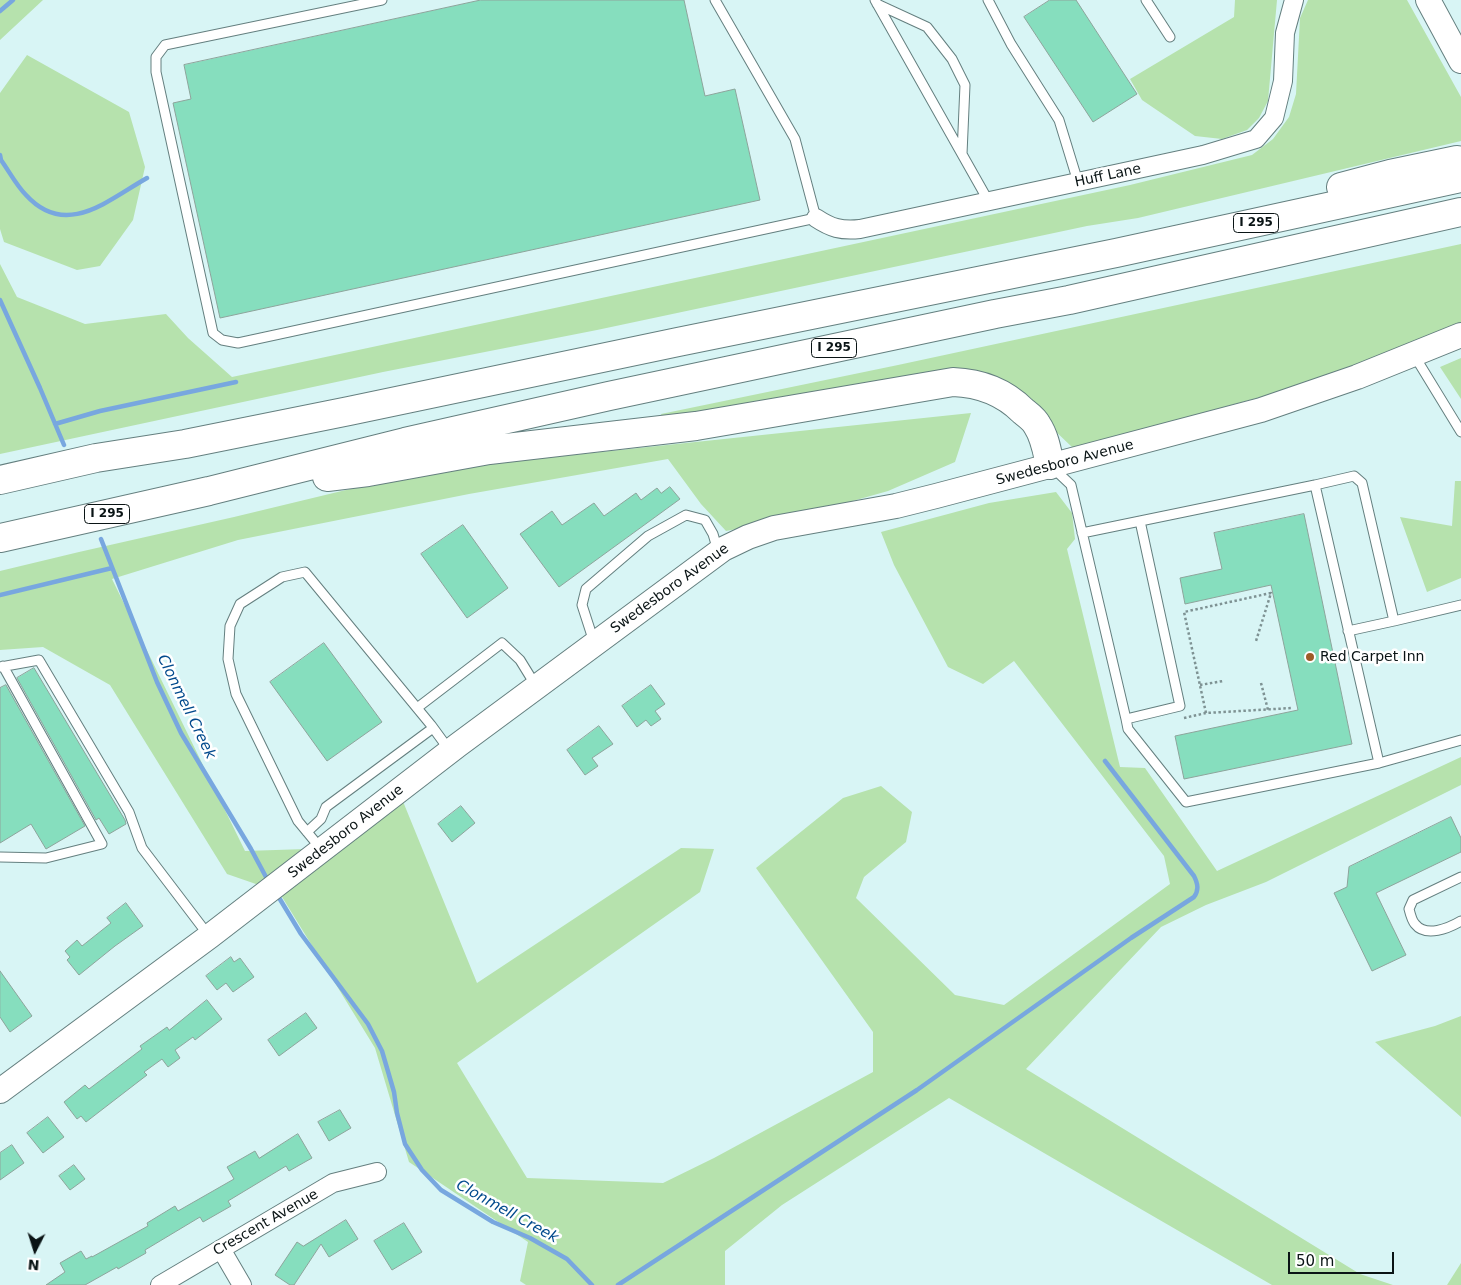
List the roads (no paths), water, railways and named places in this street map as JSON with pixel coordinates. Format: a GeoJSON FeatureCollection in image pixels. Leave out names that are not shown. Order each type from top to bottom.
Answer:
{"type":"FeatureCollection","features":[{"type":"Feature","properties":{"kind":"highway"},"geometry":{"type":"LineString","coordinates":[[1050,267],[1390,174],[1461,159]]}},
{"type":"Feature","properties":{"kind":"highway","name":"I 295"},"geometry":{"type":"LineString","coordinates":[[0,480],[96,458],[185,444],[348,412],[678,342],[1050,267],[1461,178]]}},
{"type":"Feature","properties":{"kind":"highway","name":"I 295"},"geometry":{"type":"LineString","coordinates":[[0,538],[209,491],[405,442],[561,407],[994,314],[1069,300],[1461,212]]}},
{"type":"Feature","properties":{"kind":"highway"},"geometry":{"type":"LineString","coordinates":[[209,491],[368,472],[489,450],[696,426],[942,382],[966,382],[985,387],[1013,401],[1036,423],[1045,441],[1050,465]]}},
{"type":"Feature","properties":{"kind":"street","name":"Huff Lane"},"geometry":{"type":"LineString","coordinates":[[816,218],[829,226],[846,230],[989,202],[1204,155],[1256,139],[1274,118],[1283,81],[1285,33],[1294,0]]}},
{"type":"Feature","properties":{"kind":"street"},"geometry":{"type":"LineString","coordinates":[[1428,0],[1461,61]]}},
{"type":"Feature","properties":{"kind":"street","name":"Swedesboro Avenue"},"geometry":{"type":"LineString","coordinates":[[2,1086],[210,936],[450,751],[718,552],[735,542],[774,528],[896,506],[1261,410],[1357,376],[1461,335]]}},
{"type":"Feature","properties":{"kind":"street","name":"Crescent Avenue"},"geometry":{"type":"LineString","coordinates":[[160,1285],[333,1184],[377,1172]]}},
{"type":"Feature","properties":{"kind":"street"},"geometry":{"type":"LineString","coordinates":[[221,1249],[242,1285]]}},
{"type":"Feature","properties":{"kind":"lane"},"geometry":{"type":"LineString","coordinates":[[382,0],[165,45],[156,57],[156,72],[213,333],[222,340],[238,343],[816,218],[795,139],[715,0]]}},
{"type":"Feature","properties":{"kind":"lane"},"geometry":{"type":"LineString","coordinates":[[988,0],[1011,44],[1059,120],[1078,182]]}},
{"type":"Feature","properties":{"kind":"lane"},"geometry":{"type":"LineString","coordinates":[[1146,0],[1170,37]]}},
{"type":"Feature","properties":{"kind":"lane"},"geometry":{"type":"LineString","coordinates":[[879,1],[927,27],[952,59],[965,85],[962,154]]}},
{"type":"Feature","properties":{"kind":"lane"},"geometry":{"type":"LineString","coordinates":[[879,1],[989,202]]}},
{"type":"Feature","properties":{"kind":"lane"},"geometry":{"type":"LineString","coordinates":[[1413,354],[1461,432]]}},
{"type":"Feature","properties":{"kind":"lane"},"geometry":{"type":"LineString","coordinates":[[1050,465],[1071,485],[1128,729],[1186,802],[1379,764],[1461,740]]}},
{"type":"Feature","properties":{"kind":"lane"},"geometry":{"type":"LineString","coordinates":[[1082,533],[1354,476],[1362,484],[1394,621]]}},
{"type":"Feature","properties":{"kind":"lane"},"geometry":{"type":"LineString","coordinates":[[1315,485],[1379,764]]}},
{"type":"Feature","properties":{"kind":"lane"},"geometry":{"type":"LineString","coordinates":[[594,644],[582,605],[586,589],[648,536],[686,515],[705,520],[713,534],[718,552]]}},
{"type":"Feature","properties":{"kind":"lane"},"geometry":{"type":"LineString","coordinates":[[1126,719],[1180,706],[1140,521]]}},
{"type":"Feature","properties":{"kind":"lane"},"geometry":{"type":"LineString","coordinates":[[322,850],[298,821],[236,694],[228,659],[230,626],[240,604],[282,577],[305,572],[450,751]]}},
{"type":"Feature","properties":{"kind":"lane"},"geometry":{"type":"LineString","coordinates":[[1348,631],[1461,604]]}},
{"type":"Feature","properties":{"kind":"lane"},"geometry":{"type":"LineString","coordinates":[[417,708],[502,643],[520,660],[537,686]]}},
{"type":"Feature","properties":{"kind":"lane"},"geometry":{"type":"LineString","coordinates":[[0,857],[46,858],[102,844],[1,666],[39,660],[129,812],[142,848],[210,936]]}},
{"type":"Feature","properties":{"kind":"lane"},"geometry":{"type":"LineString","coordinates":[[307,832],[321,819],[326,806],[433,728]]}},
{"type":"Feature","properties":{"kind":"lane"},"geometry":{"type":"LineString","coordinates":[[1461,877],[1413,900],[1409,909],[1415,925],[1426,931],[1435,931],[1461,921]]}},
{"type":"Feature","properties":{"kind":"waterway"},"geometry":{"type":"LineString","coordinates":[[0,11],[13,0]]}},
{"type":"Feature","properties":{"kind":"waterway"},"geometry":{"type":"LineString","coordinates":[[0,155],[1,160],[26,195],[41,208],[56,214],[72,215],[87,211],[102,205],[147,178]]}},
{"type":"Feature","properties":{"kind":"waterway","name":"Clonmell Creek"},"geometry":{"type":"LineString","coordinates":[[0,300],[64,445]]}},
{"type":"Feature","properties":{"kind":"waterway"},"geometry":{"type":"LineString","coordinates":[[55,424],[100,411],[236,382]]}},
{"type":"Feature","properties":{"kind":"waterway","name":"Clonmell Creek"},"geometry":{"type":"LineString","coordinates":[[101,539],[157,682],[181,733],[266,877]]}},
{"type":"Feature","properties":{"kind":"waterway"},"geometry":{"type":"LineString","coordinates":[[0,595],[112,568]]}},
{"type":"Feature","properties":{"kind":"waterway"},"geometry":{"type":"LineString","coordinates":[[618,1285],[917,1090],[1131,938],[1194,897],[1197,892],[1194,876],[1105,761]]}},
{"type":"Feature","properties":{"kind":"waterway","name":"Clonmell Creek"},"geometry":{"type":"LineString","coordinates":[[278,896],[301,934],[368,1024],[382,1051],[394,1092],[405,1144],[422,1170],[441,1190],[493,1222],[530,1238],[567,1259],[592,1285]]}},
{"type":"Feature","properties":{"kind":"place","name":"Red Carpet Inn"},"geometry":{"type":"Point","coordinates":[1310,657]}}]}
